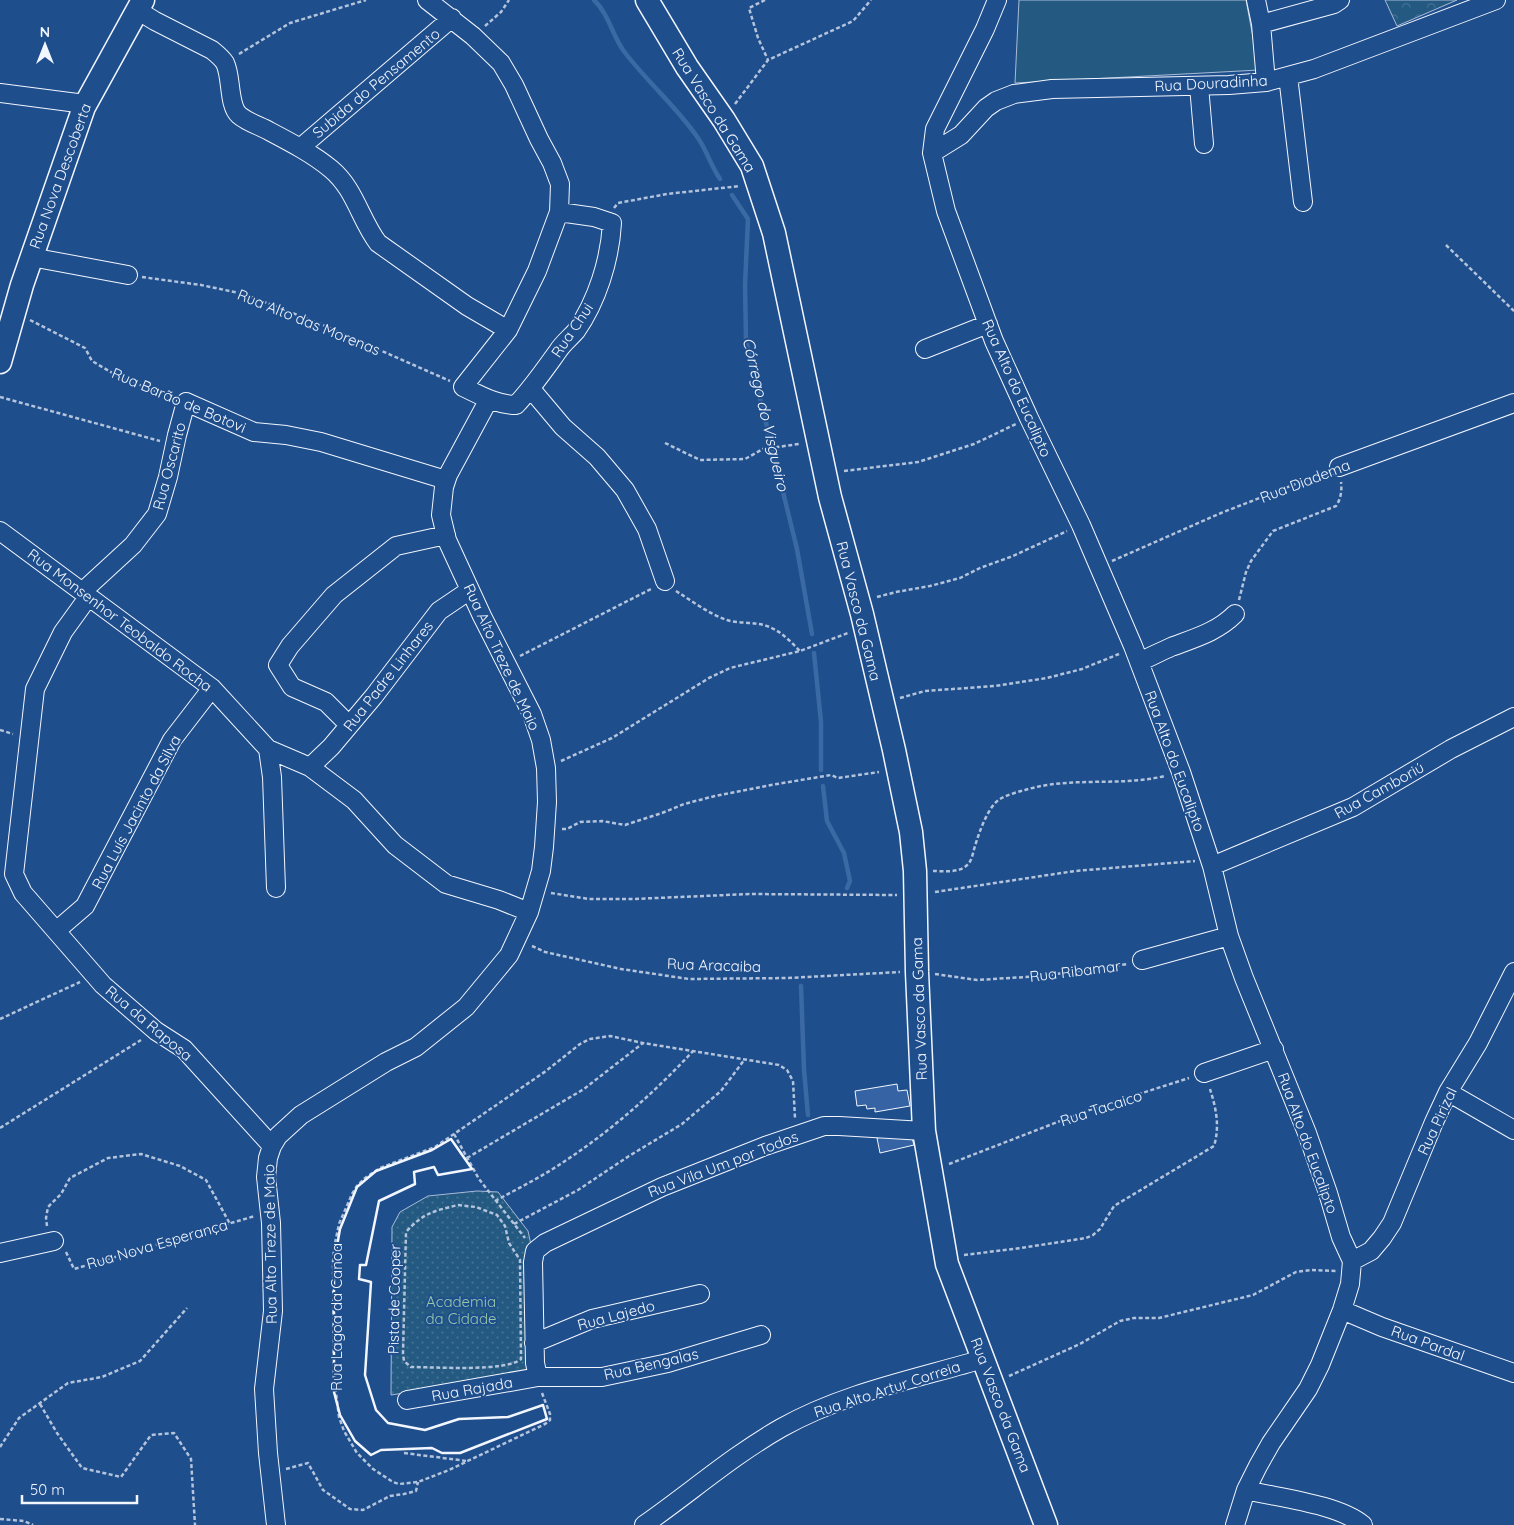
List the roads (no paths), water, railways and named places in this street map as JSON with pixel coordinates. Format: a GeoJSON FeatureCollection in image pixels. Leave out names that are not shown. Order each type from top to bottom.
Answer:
{"type":"FeatureCollection","features":[{"type":"Feature","properties":{"kind":"main road","name":"Rua Vasco da Gama"},"geometry":{"type":"LineString","coordinates":[[646,0],[687,67],[724,120],[752,166],[774,232],[818,441],[865,627],[911,832],[915,871],[924,1131],[929,1169],[946,1257],[991,1383],[1046,1525]]}},
{"type":"Feature","properties":{"kind":"main road","name":"Rua Nova Descoberta"},"geometry":{"type":"LineString","coordinates":[[0,362],[31,257],[86,104],[140,5]]}},
{"type":"Feature","properties":{"kind":"street"},"geometry":{"type":"LineString","coordinates":[[140,5],[155,21],[212,50],[225,63],[234,104],[239,115],[300,148],[330,168],[351,192],[369,230],[378,242],[467,306],[508,330],[536,271],[559,212],[561,202],[560,184],[552,163],[538,139],[514,85],[501,63],[473,36],[428,0]]}},
{"type":"Feature","properties":{"kind":"street","name":"Rua Alto do Eucalipto"},"geometry":{"type":"LineString","coordinates":[[997,0],[985,29],[935,129],[932,153],[946,211],[988,324],[1029,418],[1081,525],[1136,654],[1181,772],[1210,862],[1229,936],[1244,978],[1307,1133],[1352,1266]]}},
{"type":"Feature","properties":{"kind":"street"},"geometry":{"type":"LineString","coordinates":[[1256,0],[1261,24],[1266,82]]}},
{"type":"Feature","properties":{"kind":"street"},"geometry":{"type":"LineString","coordinates":[[1261,24],[1334,4],[1340,0]]}},
{"type":"Feature","properties":{"kind":"street","name":"Rua Douradinha"},"geometry":{"type":"LineString","coordinates":[[932,153],[961,134],[986,108],[996,101],[1014,94],[1052,88],[1199,86],[1266,82],[1314,69],[1496,0]]}},
{"type":"Feature","properties":{"kind":"street","name":"Subida do Pensamento"},"geometry":{"type":"LineString","coordinates":[[300,148],[452,18]]}},
{"type":"Feature","properties":{"kind":"street"},"geometry":{"type":"LineString","coordinates":[[1288,76],[1303,202]]}},
{"type":"Feature","properties":{"kind":"street"},"geometry":{"type":"LineString","coordinates":[[1199,86],[1204,144]]}},
{"type":"Feature","properties":{"kind":"street"},"geometry":{"type":"LineString","coordinates":[[0,93],[86,104]]}},
{"type":"Feature","properties":{"kind":"street","name":"Rua Chui"},"geometry":{"type":"LineString","coordinates":[[508,330],[468,389],[489,399],[509,405],[516,405],[531,389],[566,340],[576,331],[590,308],[609,250],[612,223],[559,212]]}},
{"type":"Feature","properties":{"kind":"street"},"geometry":{"type":"LineString","coordinates":[[31,257],[128,275]]}},
{"type":"Feature","properties":{"kind":"street"},"geometry":{"type":"LineString","coordinates":[[925,349],[988,324]]}},
{"type":"Feature","properties":{"kind":"street"},"geometry":{"type":"LineString","coordinates":[[531,389],[563,427],[597,457],[625,490],[647,529],[665,581]]}},
{"type":"Feature","properties":{"kind":"street","name":"Rua Alto Treze de Maio"},"geometry":{"type":"LineString","coordinates":[[276,1525],[268,1453],[264,1389],[273,1311],[270,1212],[266,1177],[268,1158],[272,1146],[278,1136],[301,1115],[386,1062],[416,1047],[466,1006],[508,955],[529,912],[541,871],[547,802],[546,768],[541,740],[532,714],[470,590],[446,535],[441,516],[446,480],[489,399]]}},
{"type":"Feature","properties":{"kind":"street","name":"Rua Barão de Botovi"},"geometry":{"type":"LineString","coordinates":[[186,402],[254,432],[286,434],[321,442],[446,480]]}},
{"type":"Feature","properties":{"kind":"street","name":"Rua Oscarito"},"geometry":{"type":"LineString","coordinates":[[14,874],[35,689],[63,632],[86,594],[133,545],[157,514],[186,402]]}},
{"type":"Feature","properties":{"kind":"street","name":"Rua Diadema"},"geometry":{"type":"LineString","coordinates":[[1339,467],[1514,403]]}},
{"type":"Feature","properties":{"kind":"street","name":"Rua Monsenhor Teobaldo Rocha"},"geometry":{"type":"LineString","coordinates":[[0,531],[212,688],[268,749],[310,767],[354,800],[395,845],[446,884],[499,900],[529,912]]}},
{"type":"Feature","properties":{"kind":"street"},"geometry":{"type":"LineString","coordinates":[[349,725],[326,702],[292,687],[278,665],[290,646],[334,595],[396,546],[446,535]]}},
{"type":"Feature","properties":{"kind":"street","name":"Rua Padre Linhares"},"geometry":{"type":"LineString","coordinates":[[310,767],[331,747],[439,611],[470,590]]}},
{"type":"Feature","properties":{"kind":"street"},"geometry":{"type":"LineString","coordinates":[[1136,654],[1170,648],[1205,635],[1225,624],[1236,614]]}},
{"type":"Feature","properties":{"kind":"street","name":"Rua Luís Jacinto da Silva"},"geometry":{"type":"LineString","coordinates":[[56,932],[85,906],[172,740],[212,688]]}},
{"type":"Feature","properties":{"kind":"street","name":"Rua Camboriú"},"geometry":{"type":"LineString","coordinates":[[1210,862],[1353,807],[1451,749],[1514,717]]}},
{"type":"Feature","properties":{"kind":"street"},"geometry":{"type":"LineString","coordinates":[[268,749],[272,777],[276,888]]}},
{"type":"Feature","properties":{"kind":"street","name":"Rua da Raposa"},"geometry":{"type":"LineString","coordinates":[[14,874],[23,893],[103,985],[156,1031],[184,1049],[272,1146]]}},
{"type":"Feature","properties":{"kind":"street","name":"Rua Ribamar"},"geometry":{"type":"LineString","coordinates":[[1142,960],[1229,936]]}},
{"type":"Feature","properties":{"kind":"street","name":"Rua Pirizal"},"geometry":{"type":"LineString","coordinates":[[1352,1266],[1371,1251],[1392,1223],[1448,1092],[1478,1043],[1514,972]]}},
{"type":"Feature","properties":{"kind":"street"},"geometry":{"type":"LineString","coordinates":[[1204,1073],[1274,1049]]}},
{"type":"Feature","properties":{"kind":"street"},"geometry":{"type":"LineString","coordinates":[[1448,1092],[1514,1130]]}},
{"type":"Feature","properties":{"kind":"street","name":"Rua Vila Um por Todos"},"geometry":{"type":"LineString","coordinates":[[534,1342],[532,1275],[535,1251],[560,1236],[662,1187],[824,1126],[924,1131]]}},
{"type":"Feature","properties":{"kind":"street"},"geometry":{"type":"LineString","coordinates":[[0,1253],[51,1242]]}},
{"type":"Feature","properties":{"kind":"street"},"geometry":{"type":"LineString","coordinates":[[1235,1525],[1246,1490],[1271,1443],[1308,1389],[1320,1364],[1342,1310],[1350,1284],[1352,1266]]}},
{"type":"Feature","properties":{"kind":"street","name":"Rua Lajedo"},"geometry":{"type":"LineString","coordinates":[[534,1342],[592,1319],[700,1294]]}},
{"type":"Feature","properties":{"kind":"street","name":"Rua Pardal"},"geometry":{"type":"LineString","coordinates":[[1342,1310],[1382,1327],[1514,1373]]}},
{"type":"Feature","properties":{"kind":"street","name":"Rua Bengalas"},"geometry":{"type":"LineString","coordinates":[[538,1377],[602,1376],[668,1363],[761,1335]]}},
{"type":"Feature","properties":{"kind":"street"},"geometry":{"type":"LineString","coordinates":[[534,1342],[538,1377]]}},
{"type":"Feature","properties":{"kind":"street","name":"Rua Alto Artur Correia"},"geometry":{"type":"LineString","coordinates":[[644,1525],[750,1447],[806,1416],[893,1384],[983,1359]]}},
{"type":"Feature","properties":{"kind":"street","name":"Rua Rajada"},"geometry":{"type":"LineString","coordinates":[[408,1400],[538,1377]]}},
{"type":"Feature","properties":{"kind":"street"},"geometry":{"type":"LineString","coordinates":[[1246,1490],[1335,1510],[1357,1520],[1363,1525]]}},
{"type":"Feature","properties":{"kind":"waterway","name":"Córrego do Visgueiro"},"geometry":{"type":"LineString","coordinates":[[594,0],[603,11],[623,50],[698,138],[720,179]]}},
{"type":"Feature","properties":{"kind":"waterway","name":"Córrego do Visgueiro"},"geometry":{"type":"LineString","coordinates":[[732,195],[748,219],[745,285],[746,341],[797,549],[812,634]]}},
{"type":"Feature","properties":{"kind":"waterway","name":"Córrego do Visgueiro"},"geometry":{"type":"LineString","coordinates":[[814,653],[821,722],[821,770]]}},
{"type":"Feature","properties":{"kind":"waterway","name":"Córrego do Visgueiro"},"geometry":{"type":"LineString","coordinates":[[823,786],[827,821],[844,853],[850,881],[847,888]]}},
{"type":"Feature","properties":{"kind":"waterway","name":"Córrego do Visgueiro"},"geometry":{"type":"LineString","coordinates":[[801,986],[804,1070],[808,1115]]}},
{"type":"Feature","properties":{"kind":"park label","name":"Academia da Cidade"},"geometry":{"type":"Point","coordinates":[461,1310]}}]}
